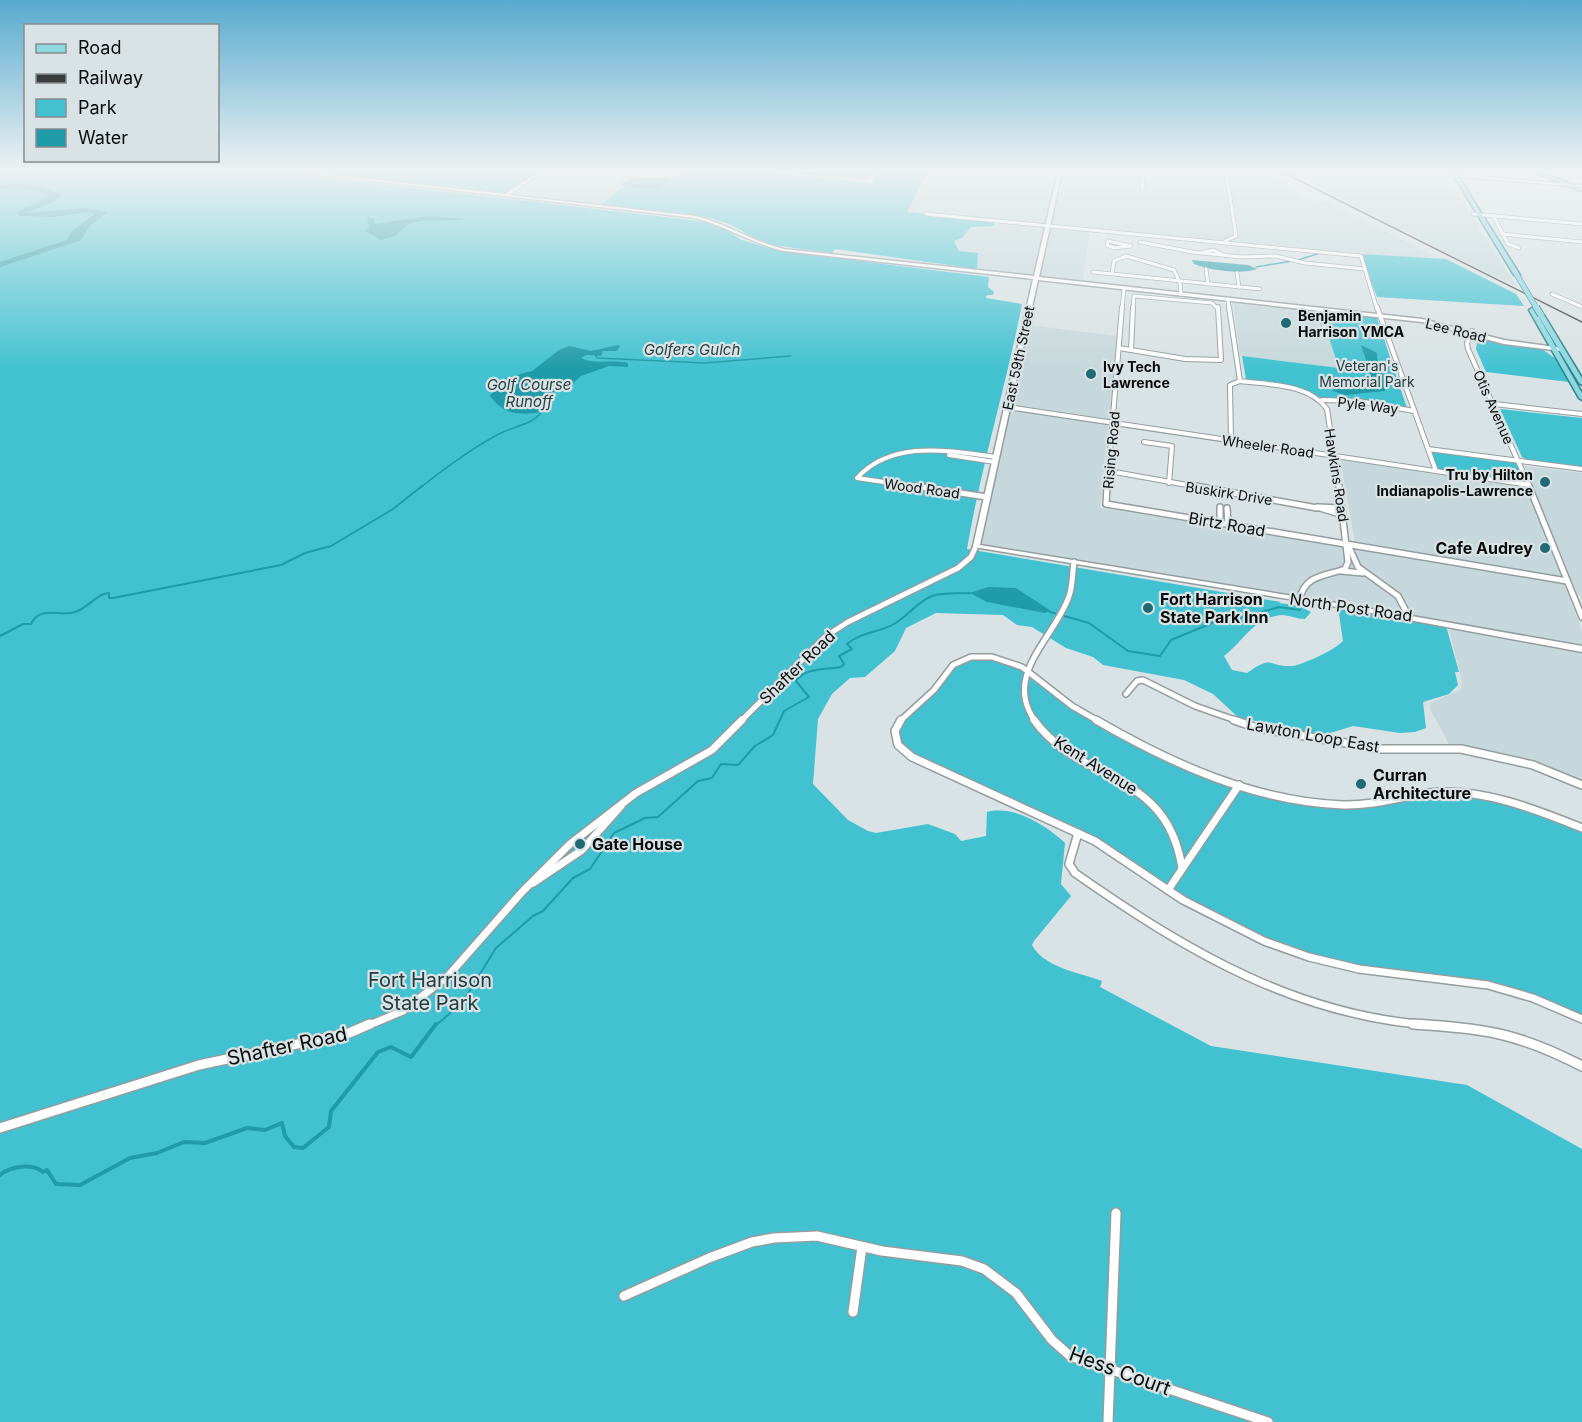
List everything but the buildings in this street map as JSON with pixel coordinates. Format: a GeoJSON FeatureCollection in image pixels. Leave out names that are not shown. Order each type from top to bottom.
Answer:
{"type":"FeatureCollection","features":[{"type":"Feature","properties":{"kind":"main road"},"geometry":{"type":"LineString","coordinates":[[1488,237],[1582,398]]}},
{"type":"Feature","properties":{"kind":"main road"},"geometry":{"type":"LineString","coordinates":[[1494,237],[1582,383]]}},
{"type":"Feature","properties":{"kind":"street","name":"Lee Road"},"geometry":{"type":"LineString","coordinates":[[745,237],[754,243],[778,249],[1035,278],[1161,295]]}},
{"type":"Feature","properties":{"kind":"street","name":"East 59th Street"},"geometry":{"type":"LineString","coordinates":[[976,546],[1044,237]]}},
{"type":"Feature","properties":{"kind":"street"},"geometry":{"type":"LineString","coordinates":[[1140,237],[1140,242]]}},
{"type":"Feature","properties":{"kind":"street"},"geometry":{"type":"LineString","coordinates":[[1167,237],[1361,256],[1379,315],[1436,471]]}},
{"type":"Feature","properties":{"kind":"street"},"geometry":{"type":"LineString","coordinates":[[1219,242],[1232,237]]}},
{"type":"Feature","properties":{"kind":"street"},"geometry":{"type":"LineString","coordinates":[[1239,237],[1256,246]]}},
{"type":"Feature","properties":{"kind":"street"},"geometry":{"type":"LineString","coordinates":[[1504,237],[1508,244],[1519,248]]}},
{"type":"Feature","properties":{"kind":"street"},"geometry":{"type":"LineString","coordinates":[[1536,237],[1582,242]]}},
{"type":"Feature","properties":{"kind":"street"},"geometry":{"type":"LineString","coordinates":[[1131,246],[1113,240],[1107,242],[1107,245],[1114,248],[1131,246],[1140,242],[1204,253],[1276,256],[1329,266],[1329,262],[1333,262],[1339,267],[1365,269]]}},
{"type":"Feature","properties":{"kind":"street"},"geometry":{"type":"LineString","coordinates":[[1112,273],[1114,261],[1126,256],[1174,270],[1180,283],[1181,294]]}},
{"type":"Feature","properties":{"kind":"street"},"geometry":{"type":"LineString","coordinates":[[1206,269],[1208,284]]}},
{"type":"Feature","properties":{"kind":"street"},"geometry":{"type":"LineString","coordinates":[[1093,272],[1260,289]]}},
{"type":"Feature","properties":{"kind":"street"},"geometry":{"type":"LineString","coordinates":[[1237,273],[1239,287]]}},
{"type":"Feature","properties":{"kind":"street","name":"Lee Road"},"geometry":{"type":"LineString","coordinates":[[1035,278],[1161,295],[1174,293],[1189,298],[1228,299],[1379,315],[1428,322],[1510,343],[1561,348]]}},
{"type":"Feature","properties":{"kind":"street"},"geometry":{"type":"LineString","coordinates":[[1174,293],[1173,282],[1177,280]]}},
{"type":"Feature","properties":{"kind":"street","name":"Rising Road"},"geometry":{"type":"LineString","coordinates":[[1106,504],[1124,289]]}},
{"type":"Feature","properties":{"kind":"street"},"geometry":{"type":"LineString","coordinates":[[1552,294],[1582,307]]}},
{"type":"Feature","properties":{"kind":"street"},"geometry":{"type":"LineString","coordinates":[[1119,348],[1131,350],[1220,360],[1223,358],[1218,306],[1189,298],[1161,295],[1134,297],[1131,350]]}},
{"type":"Feature","properties":{"kind":"street"},"geometry":{"type":"LineString","coordinates":[[1228,299],[1240,381],[1230,385],[1231,441]]}},
{"type":"Feature","properties":{"kind":"street","name":"Lee Road"},"geometry":{"type":"LineString","coordinates":[[1279,304],[1379,315]]}},
{"type":"Feature","properties":{"kind":"street"},"geometry":{"type":"LineString","coordinates":[[1320,310],[1326,333]]}},
{"type":"Feature","properties":{"kind":"street","name":"Otis Avenue"},"geometry":{"type":"LineString","coordinates":[[1471,332],[1468,349],[1529,485],[1582,617]]}},
{"type":"Feature","properties":{"kind":"street","name":"Pyle Way"},"geometry":{"type":"LineString","coordinates":[[1240,381],[1300,390],[1324,403],[1358,401],[1414,411]]}},
{"type":"Feature","properties":{"kind":"street","name":"Hawkins Road"},"geometry":{"type":"LineString","coordinates":[[1324,403],[1335,456],[1348,545],[1347,567],[1339,571]]}},
{"type":"Feature","properties":{"kind":"street"},"geometry":{"type":"LineString","coordinates":[[1494,404],[1582,414]]}},
{"type":"Feature","properties":{"kind":"street","name":"Wheeler Road"},"geometry":{"type":"LineString","coordinates":[[1007,407],[1529,485]]}},
{"type":"Feature","properties":{"kind":"street"},"geometry":{"type":"LineString","coordinates":[[1144,442],[1172,446],[1169,483]]}},
{"type":"Feature","properties":{"kind":"street"},"geometry":{"type":"LineString","coordinates":[[1428,449],[1582,470]]}},
{"type":"Feature","properties":{"kind":"street","name":"Wood Road"},"geometry":{"type":"LineString","coordinates":[[987,497],[857,478],[870,464],[885,457],[934,451],[995,459]]}},
{"type":"Feature","properties":{"kind":"street","name":"Buskirk Drive"},"geometry":{"type":"LineString","coordinates":[[1109,471],[1141,479],[1317,508],[1343,515]]}},
{"type":"Feature","properties":{"kind":"street","name":"Buskirk Drive"},"geometry":{"type":"LineString","coordinates":[[1108,478],[1141,479]]}},
{"type":"Feature","properties":{"kind":"street","name":"Birtz Road"},"geometry":{"type":"LineString","coordinates":[[1106,504],[1567,580]]}},
{"type":"Feature","properties":{"kind":"street"},"geometry":{"type":"LineString","coordinates":[[1220,507],[1220,523]]}},
{"type":"Feature","properties":{"kind":"street"},"geometry":{"type":"LineString","coordinates":[[1227,508],[1228,525]]}},
{"type":"Feature","properties":{"kind":"street","name":"Buskirk Drive"},"geometry":{"type":"LineString","coordinates":[[1317,508],[1342,508]]}},
{"type":"Feature","properties":{"kind":"street","name":"Hawkins Road"},"geometry":{"type":"LineString","coordinates":[[1348,545],[1352,548],[1356,564],[1367,574],[1383,582],[1400,598],[1408,615]]}},
{"type":"Feature","properties":{"kind":"street","name":"North Post Road"},"geometry":{"type":"LineString","coordinates":[[976,546],[1300,600],[1408,615],[1582,649]]}},
{"type":"Feature","properties":{"kind":"street","name":"Shafter Road"},"geometry":{"type":"LineString","coordinates":[[0,1128],[199,1065],[340,1035],[378,1023],[410,1006],[442,982],[527,887],[570,844],[624,802],[712,750],[834,630],[958,568],[971,557],[976,546]]}},
{"type":"Feature","properties":{"kind":"street","name":"Kent Avenue"},"geometry":{"type":"LineString","coordinates":[[1074,562],[1066,605],[1028,671],[1023,691],[1026,707],[1034,720],[1059,744],[1148,799],[1174,833],[1182,868]]}},
{"type":"Feature","properties":{"kind":"street"},"geometry":{"type":"LineString","coordinates":[[1300,600],[1301,588],[1307,581],[1339,571],[1367,574]]}},
{"type":"Feature","properties":{"kind":"street"},"geometry":{"type":"LineString","coordinates":[[1582,828],[1529,807],[1466,794],[1430,793],[1377,803],[1344,805],[1290,799],[1239,785],[1190,769],[1142,747],[1072,706],[1018,664],[992,657],[975,656],[958,661],[948,669],[934,690],[897,724],[895,739],[905,753],[1078,833],[1127,860],[1168,890],[1233,928],[1309,957],[1375,972],[1454,979],[1488,985],[1533,998],[1582,1019]]}},
{"type":"Feature","properties":{"kind":"street","name":"Lawton Loop East"},"geometry":{"type":"LineString","coordinates":[[1126,694],[1137,681],[1143,680],[1195,706],[1257,728],[1381,749],[1458,749],[1533,765],[1582,784]]}},
{"type":"Feature","properties":{"kind":"street"},"geometry":{"type":"LineString","coordinates":[[1168,890],[1239,785]]}},
{"type":"Feature","properties":{"kind":"street","name":"Shafter Road"},"geometry":{"type":"LineString","coordinates":[[527,887],[565,865],[599,837],[624,802]]}},
{"type":"Feature","properties":{"kind":"street"},"geometry":{"type":"LineString","coordinates":[[1078,833],[1069,864],[1075,873],[1158,930],[1245,979],[1298,999],[1371,1019],[1410,1026],[1482,1029],[1504,1033],[1582,1066]]}},
{"type":"Feature","properties":{"kind":"street"},"geometry":{"type":"LineString","coordinates":[[1108,1422],[1116,1213]]}},
{"type":"Feature","properties":{"kind":"street","name":"Hess Court"},"geometry":{"type":"LineString","coordinates":[[624,1296],[662,1282],[719,1251],[752,1241],[788,1236],[816,1236],[911,1256],[950,1257],[984,1268],[1016,1292],[1059,1348],[1075,1359],[1268,1422]]}},
{"type":"Feature","properties":{"kind":"street"},"geometry":{"type":"LineString","coordinates":[[854,1312],[862,1247]]}},
{"type":"Feature","properties":{"kind":"shaded area"},"geometry":{"type":"Polygon","coordinates":[[[1042,237],[1033,275],[977,269],[978,253],[959,251],[953,240],[1042,237]]]}},
{"type":"Feature","properties":{"kind":"shaded area"},"geometry":{"type":"Polygon","coordinates":[[[1046,237],[1089,237],[1083,280],[1039,276],[1046,237]]]}},
{"type":"Feature","properties":{"kind":"shaded area"},"geometry":{"type":"Polygon","coordinates":[[[1185,237],[1398,237],[1444,261],[1185,237]]]}},
{"type":"Feature","properties":{"kind":"shaded area"},"geometry":{"type":"Polygon","coordinates":[[[1417,237],[1485,237],[1517,287],[1417,237]]]}},
{"type":"Feature","properties":{"kind":"shaded area"},"geometry":{"type":"Polygon","coordinates":[[[1233,303],[1321,312],[1340,368],[1240,356],[1233,303]]]}},
{"type":"Feature","properties":{"kind":"shaded area"},"geometry":{"type":"Polygon","coordinates":[[[1028,325],[1118,336],[1110,421],[1010,406],[1028,325]]]}},
{"type":"Feature","properties":{"kind":"shaded area"},"geometry":{"type":"Polygon","coordinates":[[[1010,409],[1108,423],[1100,508],[1356,548],[1340,458],[1527,486],[1582,631],[1582,783],[1538,766],[1449,744],[1430,709],[1430,703],[1460,690],[1462,682],[1447,621],[981,544],[1010,409]]]}},
{"type":"Feature","properties":{"kind":"shaded area"},"geometry":{"type":"Polygon","coordinates":[[[1524,466],[1582,473],[1582,597],[1578,595],[1524,466]]]}},
{"type":"Feature","properties":{"kind":"green space","name":"Fort Harrison State Park"},"geometry":{"type":"Polygon","coordinates":[[[0,237],[738,237],[779,251],[989,277],[988,287],[994,292],[986,298],[1022,304],[979,487],[967,549],[1281,602],[1278,603],[1297,605],[1311,612],[1305,619],[1284,615],[1271,617],[1249,631],[1224,656],[1232,670],[1247,673],[1267,663],[1284,666],[1297,665],[1334,648],[1343,641],[1338,607],[1446,626],[1459,672],[1455,672],[1458,685],[1449,694],[1423,702],[1426,728],[1415,732],[1400,733],[1353,726],[1327,734],[1311,733],[1238,717],[1213,694],[1184,680],[1103,665],[1093,657],[1066,648],[1032,627],[1017,625],[1003,615],[936,613],[906,628],[895,651],[865,677],[850,678],[832,694],[818,719],[813,784],[848,820],[876,833],[928,824],[955,834],[961,841],[986,836],[987,812],[997,811],[1019,814],[1039,823],[1065,843],[1061,884],[1071,896],[1034,941],[1032,945],[1037,953],[1053,964],[1102,981],[1100,987],[1211,1046],[1467,1085],[1582,1149],[1582,1422],[0,1422],[0,237]]]}},
{"type":"Feature","properties":{"kind":"green space"},"geometry":{"type":"Polygon","coordinates":[[[753,237],[963,237],[954,241],[959,251],[978,253],[977,269],[835,249],[832,253],[765,244],[753,237]]]}},
{"type":"Feature","properties":{"kind":"green space"},"geometry":{"type":"Polygon","coordinates":[[[1360,254],[1446,259],[1516,294],[1524,306],[1377,297],[1360,254]]]}},
{"type":"Feature","properties":{"kind":"green space","name":"Veteran's Memorial Park"},"geometry":{"type":"Polygon","coordinates":[[[1320,311],[1377,318],[1407,408],[1323,399],[1297,387],[1246,379],[1242,356],[1339,368],[1320,311]]]}},
{"type":"Feature","properties":{"kind":"green space"},"geometry":{"type":"Polygon","coordinates":[[[1478,336],[1542,349],[1556,359],[1569,382],[1486,372],[1476,349],[1478,336]]]}},
{"type":"Feature","properties":{"kind":"green space"},"geometry":{"type":"Polygon","coordinates":[[[1500,409],[1582,418],[1582,468],[1529,461],[1522,457],[1500,409]]]}},
{"type":"Feature","properties":{"kind":"green space"},"geometry":{"type":"Polygon","coordinates":[[[1428,449],[1519,462],[1529,485],[1436,471],[1428,449]]]}},
{"type":"Feature","properties":{"kind":"green space"},"geometry":{"type":"Polygon","coordinates":[[[975,656],[1018,664],[1049,689],[1137,745],[1247,788],[1344,805],[1430,793],[1488,797],[1582,828],[1582,1019],[1514,992],[1309,957],[1211,917],[1115,853],[901,749],[897,724],[928,697],[948,669],[975,656]]]}},
{"type":"Feature","properties":{"kind":"water"},"geometry":{"type":"Polygon","coordinates":[[[68,237],[83,237],[81,240],[0,267],[0,262],[67,240],[68,237]]]}},
{"type":"Feature","properties":{"kind":"water"},"geometry":{"type":"Polygon","coordinates":[[[1192,260],[1248,265],[1257,269],[1243,272],[1216,270],[1194,264],[1192,260]]]}},
{"type":"Feature","properties":{"kind":"water"},"geometry":{"type":"Polygon","coordinates":[[[1361,345],[1377,353],[1385,391],[1345,395],[1333,391],[1335,386],[1371,388],[1370,372],[1361,345]]]}},
{"type":"Feature","properties":{"kind":"water","name":"Golf Course Runoff"},"geometry":{"type":"Polygon","coordinates":[[[569,346],[591,351],[620,346],[617,351],[603,351],[601,356],[586,355],[581,358],[592,361],[628,363],[628,367],[609,366],[581,376],[573,383],[553,393],[542,412],[513,413],[501,407],[490,396],[503,379],[532,371],[559,350],[569,346]]]}},
{"type":"Feature","properties":{"kind":"water"},"geometry":{"type":"Polygon","coordinates":[[[988,587],[1016,588],[1051,611],[1045,613],[987,602],[970,593],[988,587]]]}},
{"type":"Feature","properties":{"kind":"waterway"},"geometry":{"type":"LineString","coordinates":[[1298,260],[1317,254]]}},
{"type":"Feature","properties":{"kind":"waterway"},"geometry":{"type":"LineString","coordinates":[[1256,267],[1292,261]]}},
{"type":"Feature","properties":{"kind":"waterway","name":"Golfers Gulch"},"geometry":{"type":"LineString","coordinates":[[595,354],[597,358],[705,363],[791,356]]}},
{"type":"Feature","properties":{"kind":"waterway"},"geometry":{"type":"LineString","coordinates":[[420,488],[477,447],[503,432],[532,420],[542,412]]}},
{"type":"Feature","properties":{"kind":"waterway"},"geometry":{"type":"LineString","coordinates":[[0,636],[23,624],[31,624],[35,618],[45,613],[79,611],[104,594],[109,593],[109,598],[113,598],[281,565],[305,553],[331,546],[393,509],[422,486]]}},
{"type":"Feature","properties":{"kind":"waterway"},"geometry":{"type":"LineString","coordinates":[[435,1026],[462,1003],[496,948],[533,916],[543,911],[573,878],[590,869],[614,833],[645,818],[658,817],[698,781],[712,778],[721,764],[738,765],[755,746],[773,735],[784,711],[809,697],[796,681],[800,677],[811,671],[841,667],[844,664],[839,656],[852,649],[847,644],[858,637],[894,624],[927,598],[941,594],[970,593]]}},
{"type":"Feature","properties":{"kind":"waterway"},"geometry":{"type":"LineString","coordinates":[[1050,612],[1089,623],[1128,651],[1160,656],[1171,640],[1224,618],[1239,618],[1279,607],[1300,610]]}},
{"type":"Feature","properties":{"kind":"waterway"},"geometry":{"type":"LineString","coordinates":[[0,1175],[10,1169],[33,1167],[43,1172],[47,1170],[56,1184],[80,1185],[130,1158],[157,1153],[184,1142],[205,1143],[247,1128],[265,1130],[282,1123],[285,1136],[294,1147],[303,1148],[329,1127],[331,1111],[378,1052],[391,1047],[411,1057],[436,1024]]}},
{"type":"Feature","properties":{"kind":"railway"},"geometry":{"type":"LineString","coordinates":[[1413,237],[1582,322]]}},
{"type":"Feature","properties":{"kind":"place","name":"Benjamin Harrison YMCA"},"geometry":{"type":"Point","coordinates":[1286,323]}},
{"type":"Feature","properties":{"kind":"place","name":"Ivy Tech Lawrence"},"geometry":{"type":"Point","coordinates":[1091,374]}},
{"type":"Feature","properties":{"kind":"place","name":"Tru by Hilton Indianapolis-Lawrence"},"geometry":{"type":"Point","coordinates":[1545,482]}},
{"type":"Feature","properties":{"kind":"place","name":"Cafe Audrey"},"geometry":{"type":"Point","coordinates":[1545,548]}},
{"type":"Feature","properties":{"kind":"place","name":"Fort Harrison State Park Inn"},"geometry":{"type":"Point","coordinates":[1148,608]}},
{"type":"Feature","properties":{"kind":"place","name":"Curran Architecture"},"geometry":{"type":"Point","coordinates":[1361,784]}},
{"type":"Feature","properties":{"kind":"place","name":"Gate House"},"geometry":{"type":"Point","coordinates":[580,844]}}]}
